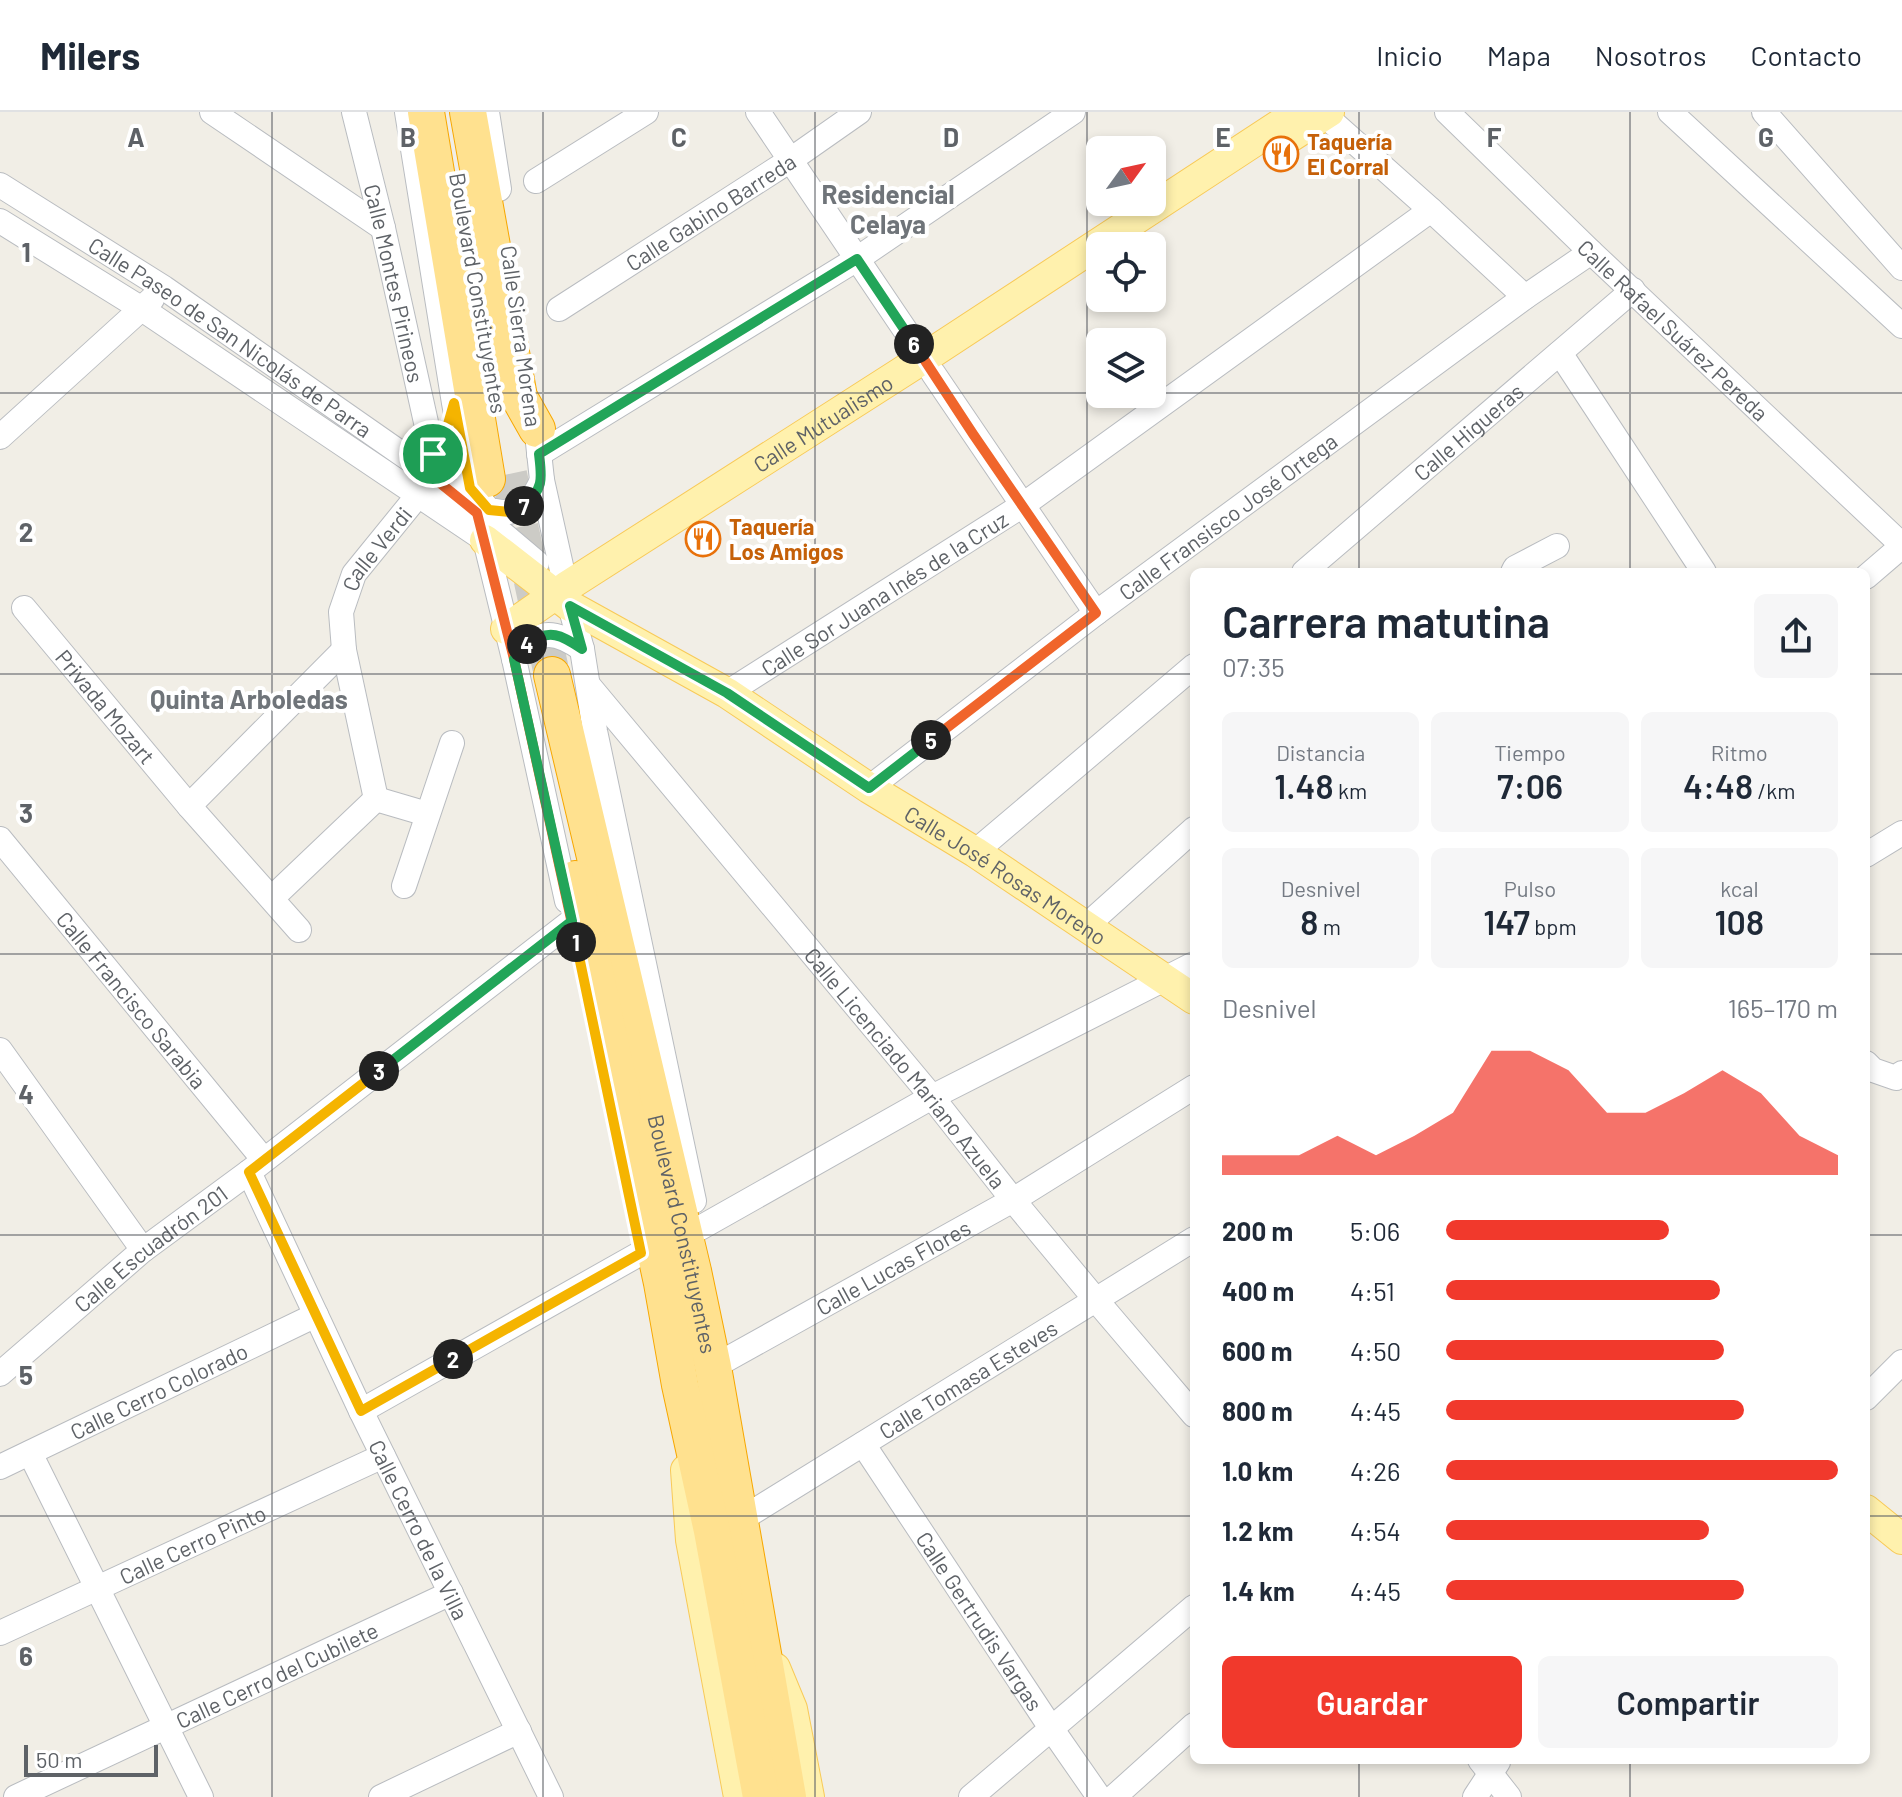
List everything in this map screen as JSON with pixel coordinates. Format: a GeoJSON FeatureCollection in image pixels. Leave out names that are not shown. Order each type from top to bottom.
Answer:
{"type":"FeatureCollection","features":[{"type":"Feature","properties":{"kind":"highway","name":"Boulevard Constituyentes"},"geometry":{"type":"LineString","coordinates":[[426,112],[514,467]]}},
{"type":"Feature","properties":{"kind":"highway","name":"Boulevard Constituyentes"},"geometry":{"type":"LineString","coordinates":[[449,112],[514,467]]}},
{"type":"Feature","properties":{"kind":"highway"},"geometry":{"type":"LineString","coordinates":[[468,112],[519,397],[514,467]]}},
{"type":"Feature","properties":{"kind":"highway","name":"Boulevard Constituyentes"},"geometry":{"type":"LineString","coordinates":[[533,671],[678,1277],[713,1367],[788,1797]]}},
{"type":"Feature","properties":{"kind":"highway","name":"Boulevard Constituyentes"},"geometry":{"type":"LineString","coordinates":[[678,1277],[680,1385],[712,1531],[761,1797]]}},
{"type":"Feature","properties":{"kind":"main road"},"geometry":{"type":"LineString","coordinates":[[1146,232],[1318,113]]}},
{"type":"Feature","properties":{"kind":"main road","name":"Calle Mutualismo"},"geometry":{"type":"LineString","coordinates":[[506,629],[564,596],[928,365],[1318,113]]}},
{"type":"Feature","properties":{"kind":"main road","name":"Calle Mutualismo"},"geometry":{"type":"LineString","coordinates":[[928,365],[1086,271]]}},
{"type":"Feature","properties":{"kind":"main road","name":"Calle Paseo de San Nicolás de Parra"},"geometry":{"type":"LineString","coordinates":[[481,527],[564,596]]}},
{"type":"Feature","properties":{"kind":"main road","name":"Calle José Rosas Moreno"},"geometry":{"type":"LineString","coordinates":[[564,596],[727,693],[869,788],[975,852],[1190,996]]}},
{"type":"Feature","properties":{"kind":"main road"},"geometry":{"type":"LineString","coordinates":[[680,1385],[691,1540],[739,1797]]}},
{"type":"Feature","properties":{"kind":"main road"},"geometry":{"type":"LineString","coordinates":[[1870,1513],[1902,1539]]}},
{"type":"Feature","properties":{"kind":"main road"},"geometry":{"type":"LineString","coordinates":[[756,1619],[792,1709],[809,1797]]}},
{"type":"Feature","properties":{"kind":"street"},"geometry":{"type":"LineString","coordinates":[[212,112],[383,228]]}},
{"type":"Feature","properties":{"kind":"street","name":"Calle Montes Pirineos"},"geometry":{"type":"LineString","coordinates":[[354,112],[383,228],[426,460]]}},
{"type":"Feature","properties":{"kind":"street"},"geometry":{"type":"LineString","coordinates":[[407,112],[454,403],[444,438],[426,460]]}},
{"type":"Feature","properties":{"kind":"street","name":"Calle Sierra Morena"},"geometry":{"type":"LineString","coordinates":[[487,112],[524,333],[514,467],[564,596],[582,649],[589,686]]}},
{"type":"Feature","properties":{"kind":"street"},"geometry":{"type":"LineString","coordinates":[[536,181],[646,112]]}},
{"type":"Feature","properties":{"kind":"street"},"geometry":{"type":"LineString","coordinates":[[758,112],[1096,613]]}},
{"type":"Feature","properties":{"kind":"street","name":"Calle Gabino Barreda"},"geometry":{"type":"LineString","coordinates":[[559,309],[789,161],[859,112]]}},
{"type":"Feature","properties":{"kind":"street"},"geometry":{"type":"LineString","coordinates":[[533,671],[506,629],[481,527],[514,467],[857,259],[1073,112]]}},
{"type":"Feature","properties":{"kind":"street","name":"Calle Rafael Suárez Pereda"},"geometry":{"type":"LineString","coordinates":[[1447,112],[1902,546]]}},
{"type":"Feature","properties":{"kind":"street"},"geometry":{"type":"LineString","coordinates":[[1670,112],[1899,318]]}},
{"type":"Feature","properties":{"kind":"street"},"geometry":{"type":"LineString","coordinates":[[1764,112],[1902,268]]}},
{"type":"Feature","properties":{"kind":"street"},"geometry":{"type":"LineString","coordinates":[[1318,113],[1431,210],[1525,297]]}},
{"type":"Feature","properties":{"kind":"street","name":"Calle Paseo de San Nicolás de Parra"},"geometry":{"type":"LineString","coordinates":[[0,185],[164,288],[426,460],[481,527]]}},
{"type":"Feature","properties":{"kind":"street","name":"Calle Sor Juana Inés de la Cruz"},"geometry":{"type":"LineString","coordinates":[[727,693],[1023,505],[1431,210]]}},
{"type":"Feature","properties":{"kind":"street","name":"Calle Paseo de San Nicolás de Parra"},"geometry":{"type":"LineString","coordinates":[[2,226],[142,309],[419,494],[481,527]]}},
{"type":"Feature","properties":{"kind":"street","name":"Calle Fransisco José Ortega"},"geometry":{"type":"LineString","coordinates":[[869,788],[1096,613],[1525,297],[1591,252]]}},
{"type":"Feature","properties":{"kind":"street"},"geometry":{"type":"LineString","coordinates":[[0,437],[164,288]]}},
{"type":"Feature","properties":{"kind":"street","name":"Calle Higueras"},"geometry":{"type":"LineString","coordinates":[[1309,568],[1633,290]]}},
{"type":"Feature","properties":{"kind":"street"},"geometry":{"type":"LineString","coordinates":[[1560,353],[1701,568]]}},
{"type":"Feature","properties":{"kind":"street"},"geometry":{"type":"LineString","coordinates":[[454,403],[514,467]]}},
{"type":"Feature","properties":{"kind":"street","name":"Calle Verdi"},"geometry":{"type":"LineString","coordinates":[[376,799],[344,650],[341,612],[354,574],[419,494]]}},
{"type":"Feature","properties":{"kind":"street"},"geometry":{"type":"LineString","coordinates":[[1515,568],[1557,546]]}},
{"type":"Feature","properties":{"kind":"street"},"geometry":{"type":"LineString","coordinates":[[1870,574],[1902,546]]}},
{"type":"Feature","properties":{"kind":"street","name":"Privada Mozart"},"geometry":{"type":"LineString","coordinates":[[24,608],[189,806],[299,930]]}},
{"type":"Feature","properties":{"kind":"street"},"geometry":{"type":"LineString","coordinates":[[582,649],[547,633],[524,646],[533,671],[572,921],[641,1253],[678,1277],[700,1228],[606,725]]}},
{"type":"Feature","properties":{"kind":"street"},"geometry":{"type":"LineString","coordinates":[[189,806],[344,650]]}},
{"type":"Feature","properties":{"kind":"street"},"geometry":{"type":"LineString","coordinates":[[975,852],[1190,669]]}},
{"type":"Feature","properties":{"kind":"street","name":"Calle Licenciado Mariano Azuela"},"geometry":{"type":"LineString","coordinates":[[589,686],[606,725],[932,1097],[1013,1200],[1190,1410]]}},
{"type":"Feature","properties":{"kind":"street"},"geometry":{"type":"LineString","coordinates":[[404,886],[452,743]]}},
{"type":"Feature","properties":{"kind":"street"},"geometry":{"type":"LineString","coordinates":[[272,898],[376,799],[427,814]]}},
{"type":"Feature","properties":{"kind":"street"},"geometry":{"type":"LineString","coordinates":[[1086,926],[1190,833]]}},
{"type":"Feature","properties":{"kind":"street"},"geometry":{"type":"LineString","coordinates":[[1870,853],[1902,833]]}},
{"type":"Feature","properties":{"kind":"street","name":"Calle Francisco Sarabia"},"geometry":{"type":"LineString","coordinates":[[0,839],[256,1166]]}},
{"type":"Feature","properties":{"kind":"street","name":"Calle Escuadrón 201"},"geometry":{"type":"LineString","coordinates":[[1,1371],[143,1250],[572,921]]}},
{"type":"Feature","properties":{"kind":"street"},"geometry":{"type":"LineString","coordinates":[[700,1228],[932,1097],[1190,966]]}},
{"type":"Feature","properties":{"kind":"street"},"geometry":{"type":"LineString","coordinates":[[0,1050],[143,1250]]}},
{"type":"Feature","properties":{"kind":"street"},"geometry":{"type":"LineString","coordinates":[[1870,1067],[1896,1078],[1902,1073]]}},
{"type":"Feature","properties":{"kind":"street","name":"Calle Lucas Flores"},"geometry":{"type":"LineString","coordinates":[[713,1367],[1013,1200],[1190,1089]]}},
{"type":"Feature","properties":{"kind":"street","name":"Calle Cerro de la Villa"},"geometry":{"type":"LineString","coordinates":[[256,1166],[316,1315],[551,1797]]}},
{"type":"Feature","properties":{"kind":"street","name":"Calle Tomasa Esteves"},"geometry":{"type":"LineString","coordinates":[[740,1520],[1190,1241]]}},
{"type":"Feature","properties":{"kind":"street"},"geometry":{"type":"LineString","coordinates":[[361,1411],[641,1253]]}},
{"type":"Feature","properties":{"kind":"street","name":"Calle Cerro Colorado"},"geometry":{"type":"LineString","coordinates":[[0,1467],[316,1315]]}},
{"type":"Feature","properties":{"kind":"street"},"geometry":{"type":"LineString","coordinates":[[1870,1394],[1902,1362]]}},
{"type":"Feature","properties":{"kind":"street","name":"Calle Gertrudis Vargas"},"geometry":{"type":"LineString","coordinates":[[863,1444],[1099,1797]]}},
{"type":"Feature","properties":{"kind":"street"},"geometry":{"type":"LineString","coordinates":[[30,1453],[201,1797]]}},
{"type":"Feature","properties":{"kind":"street","name":"Calle Cerro Pinto"},"geometry":{"type":"LineString","coordinates":[[0,1633],[383,1456]]}},
{"type":"Feature","properties":{"kind":"street","name":"Calle Cerro del Cubilete"},"geometry":{"type":"LineString","coordinates":[[16,1797],[451,1593]]}},
{"type":"Feature","properties":{"kind":"street"},"geometry":{"type":"LineString","coordinates":[[971,1797],[1190,1610]]}},
{"type":"Feature","properties":{"kind":"street"},"geometry":{"type":"LineString","coordinates":[[1114,1797],[1190,1729]]}},
{"type":"Feature","properties":{"kind":"street"},"geometry":{"type":"LineString","coordinates":[[381,1797],[519,1731]]}},
{"type":"Feature","properties":{"kind":"street"},"geometry":{"type":"LineString","coordinates":[[1475,1797],[1490,1764]]}},
{"type":"Feature","properties":{"kind":"street"},"geometry":{"type":"LineString","coordinates":[[1490,1764],[1509,1797]]}},
{"type":"Feature","properties":{"kind":"tunnel"},"geometry":{"type":"LineString","coordinates":[[509,474],[552,675]]}},
{"type":"Feature","properties":{"kind":"place","name":"Taquería El Corral"},"geometry":{"type":"Point","coordinates":[1281,154]}},
{"type":"Feature","properties":{"kind":"place","name":"Taquería Los Amigos"},"geometry":{"type":"Point","coordinates":[703,539]}},
{"type":"Feature","properties":{"kind":"district","name":"Residencial Celaya"},"geometry":{"type":"Point","coordinates":[888,208]}},
{"type":"Feature","properties":{"kind":"district","name":"Quinta Arboledas"},"geometry":{"type":"Point","coordinates":[249,698]}},
{"type":"Feature","properties":{"kind":"route"},"geometry":{"type":"LineString","coordinates":[[433,454],[419,466],[477,513],[485,540],[572,921],[641,1253],[361,1411],[249,1172],[572,921],[514,659],[524,646],[547,633],[582,649],[570,606],[727,693],[869,788],[1096,613],[857,259],[539,454],[542,480],[537,493],[526,505],[510,512],[489,510],[470,488],[454,403],[444,438],[433,454]]}}]}
